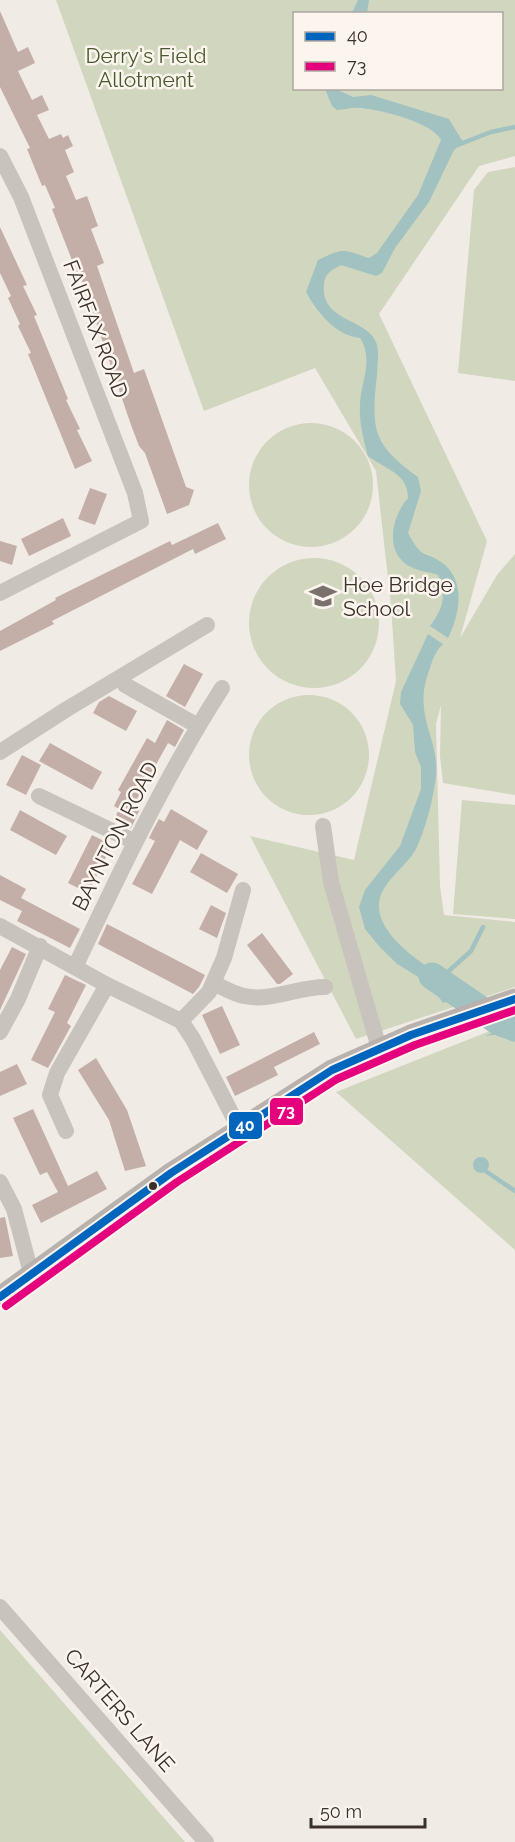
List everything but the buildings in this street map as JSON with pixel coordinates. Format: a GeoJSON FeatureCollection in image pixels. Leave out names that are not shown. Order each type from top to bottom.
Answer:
{"type":"FeatureCollection","features":[{"type":"Feature","properties":{"kind":"main road"},"geometry":{"type":"LineString","coordinates":[[0,1297],[171,1173],[332,1070],[379,1048],[515,999]]}},
{"type":"Feature","properties":{"kind":"street","name":"FAIRFAX ROAD"},"geometry":{"type":"LineString","coordinates":[[0,156],[21,198],[135,493],[141,521],[0,593]]}},
{"type":"Feature","properties":{"kind":"street"},"geometry":{"type":"LineString","coordinates":[[0,752],[67,709],[207,626]]}},
{"type":"Feature","properties":{"kind":"street"},"geometry":{"type":"LineString","coordinates":[[125,685],[198,726]]}},
{"type":"Feature","properties":{"kind":"street","name":"BAYNTON ROAD"},"geometry":{"type":"LineString","coordinates":[[75,967],[135,842],[198,726],[222,688]]}},
{"type":"Feature","properties":{"kind":"street"},"geometry":{"type":"LineString","coordinates":[[39,796],[135,842]]}},
{"type":"Feature","properties":{"kind":"street"},"geometry":{"type":"LineString","coordinates":[[323,826],[331,882],[379,1048]]}},
{"type":"Feature","properties":{"kind":"street"},"geometry":{"type":"LineString","coordinates":[[181,1022],[209,992],[224,958],[243,890]]}},
{"type":"Feature","properties":{"kind":"street"},"geometry":{"type":"LineString","coordinates":[[0,926],[40,946],[107,985],[181,1022],[193,1039],[239,1128]]}},
{"type":"Feature","properties":{"kind":"street"},"geometry":{"type":"LineString","coordinates":[[0,1032],[18,999],[40,946]]}},
{"type":"Feature","properties":{"kind":"street"},"geometry":{"type":"LineString","coordinates":[[213,982],[244,996],[276,997],[306,987],[325,987]]}},
{"type":"Feature","properties":{"kind":"street"},"geometry":{"type":"LineString","coordinates":[[66,1131],[50,1095],[57,1073],[107,985]]}},
{"type":"Feature","properties":{"kind":"street"},"geometry":{"type":"LineString","coordinates":[[0,1182],[14,1209],[31,1273]]}},
{"type":"Feature","properties":{"kind":"street","name":"CARTERS LANE"},"geometry":{"type":"LineString","coordinates":[[0,1607],[206,1842]]}},
{"type":"Feature","properties":{"kind":"green space","name":"Derry's Field Allotment"},"geometry":{"type":"Polygon","coordinates":[[[56,0],[515,0],[515,156],[479,166],[379,314],[487,541],[460,638],[497,575],[515,554],[515,795],[443,783],[440,756],[441,705],[436,724],[440,886],[444,915],[515,922],[515,987],[356,1039],[250,836],[354,860],[396,681],[391,605],[376,471],[315,368],[204,411],[56,0]]]}},
{"type":"Feature","properties":{"kind":"green space"},"geometry":{"type":"Polygon","coordinates":[[[515,167],[515,381],[458,373],[474,190],[488,172],[515,167]]]}},
{"type":"Feature","properties":{"kind":"green space"},"geometry":{"type":"Polygon","coordinates":[[[311,423],[335,428],[355,441],[368,461],[373,485],[368,509],[355,529],[335,542],[311,547],[287,542],[267,529],[254,509],[249,485],[254,461],[267,441],[287,428],[311,423]]]}},
{"type":"Feature","properties":{"kind":"green space"},"geometry":{"type":"Polygon","coordinates":[[[314,558],[339,563],[360,577],[374,598],[379,623],[374,648],[360,669],[339,683],[314,688],[289,683],[268,669],[254,648],[249,623],[254,598],[268,577],[289,563],[314,558]]]}},
{"type":"Feature","properties":{"kind":"green space"},"geometry":{"type":"Polygon","coordinates":[[[309,695],[332,700],[351,713],[364,732],[369,755],[364,778],[351,797],[332,810],[309,815],[286,810],[267,797],[254,778],[249,755],[254,732],[267,713],[286,700],[309,695]]]}},
{"type":"Feature","properties":{"kind":"green space"},"geometry":{"type":"Polygon","coordinates":[[[462,800],[515,805],[515,919],[453,914],[462,800]]]}},
{"type":"Feature","properties":{"kind":"green space"},"geometry":{"type":"Polygon","coordinates":[[[515,1021],[515,1250],[336,1092],[515,1021]]]}},
{"type":"Feature","properties":{"kind":"green space"},"geometry":{"type":"Polygon","coordinates":[[[0,1630],[185,1842],[0,1842],[0,1630]]]}},
{"type":"Feature","properties":{"kind":"water"},"geometry":{"type":"Polygon","coordinates":[[[358,0],[369,0],[367,12],[352,12],[358,0]]]}},
{"type":"Feature","properties":{"kind":"water"},"geometry":{"type":"Polygon","coordinates":[[[325,90],[340,90],[353,97],[371,95],[449,119],[463,142],[454,150],[429,202],[395,248],[382,273],[376,276],[341,265],[327,274],[324,284],[329,306],[336,313],[364,328],[376,342],[378,358],[374,409],[378,434],[391,455],[418,477],[421,491],[408,533],[421,552],[445,565],[456,581],[457,610],[448,638],[430,626],[441,608],[443,596],[438,575],[411,567],[396,553],[393,534],[395,524],[408,498],[404,483],[394,472],[368,456],[360,411],[366,371],[364,346],[360,338],[335,328],[328,322],[306,292],[318,260],[344,251],[369,258],[377,253],[418,195],[441,140],[417,122],[393,114],[361,108],[337,110],[332,106],[325,90]]]}},
{"type":"Feature","properties":{"kind":"water"},"geometry":{"type":"Polygon","coordinates":[[[428,634],[443,644],[431,664],[423,701],[435,753],[434,791],[416,849],[382,892],[379,909],[383,922],[402,947],[430,968],[471,993],[443,1003],[430,984],[397,964],[379,946],[365,929],[359,907],[365,890],[400,846],[421,789],[421,767],[415,752],[413,725],[400,704],[401,692],[428,634]]]}},
{"type":"Feature","properties":{"kind":"water"},"geometry":{"type":"Polygon","coordinates":[[[515,1024],[515,1037],[509,1033],[485,1036],[515,1024]]]}},
{"type":"Feature","properties":{"kind":"water"},"geometry":{"type":"Polygon","coordinates":[[[481,1157],[487,1159],[489,1165],[487,1171],[481,1173],[475,1171],[473,1165],[475,1159],[481,1157]]]}},
{"type":"Feature","properties":{"kind":"waterway"},"geometry":{"type":"LineString","coordinates":[[455,146],[491,132],[515,127]]}},
{"type":"Feature","properties":{"kind":"waterway"},"geometry":{"type":"LineString","coordinates":[[440,979],[471,951],[483,927]]}},
{"type":"Feature","properties":{"kind":"waterway"},"geometry":{"type":"LineString","coordinates":[[432,976],[499,1022],[515,1028]]}},
{"type":"Feature","properties":{"kind":"waterway"},"geometry":{"type":"LineString","coordinates":[[487,1172],[515,1191]]}},
{"type":"Feature","properties":{"kind":"transit line","name":"40"},"geometry":{"type":"LineString","coordinates":[[0,1297],[171,1173],[332,1070],[411,1035],[515,999]]}},
{"type":"Feature","properties":{"kind":"transit line","name":"73"},"geometry":{"type":"LineString","coordinates":[[6,1306],[177,1182],[337,1079],[415,1045],[515,1010]]}},
{"type":"Feature","properties":{"kind":"place","name":"Hoe Bridge School"},"geometry":{"type":"Point","coordinates":[323,596]}}]}
